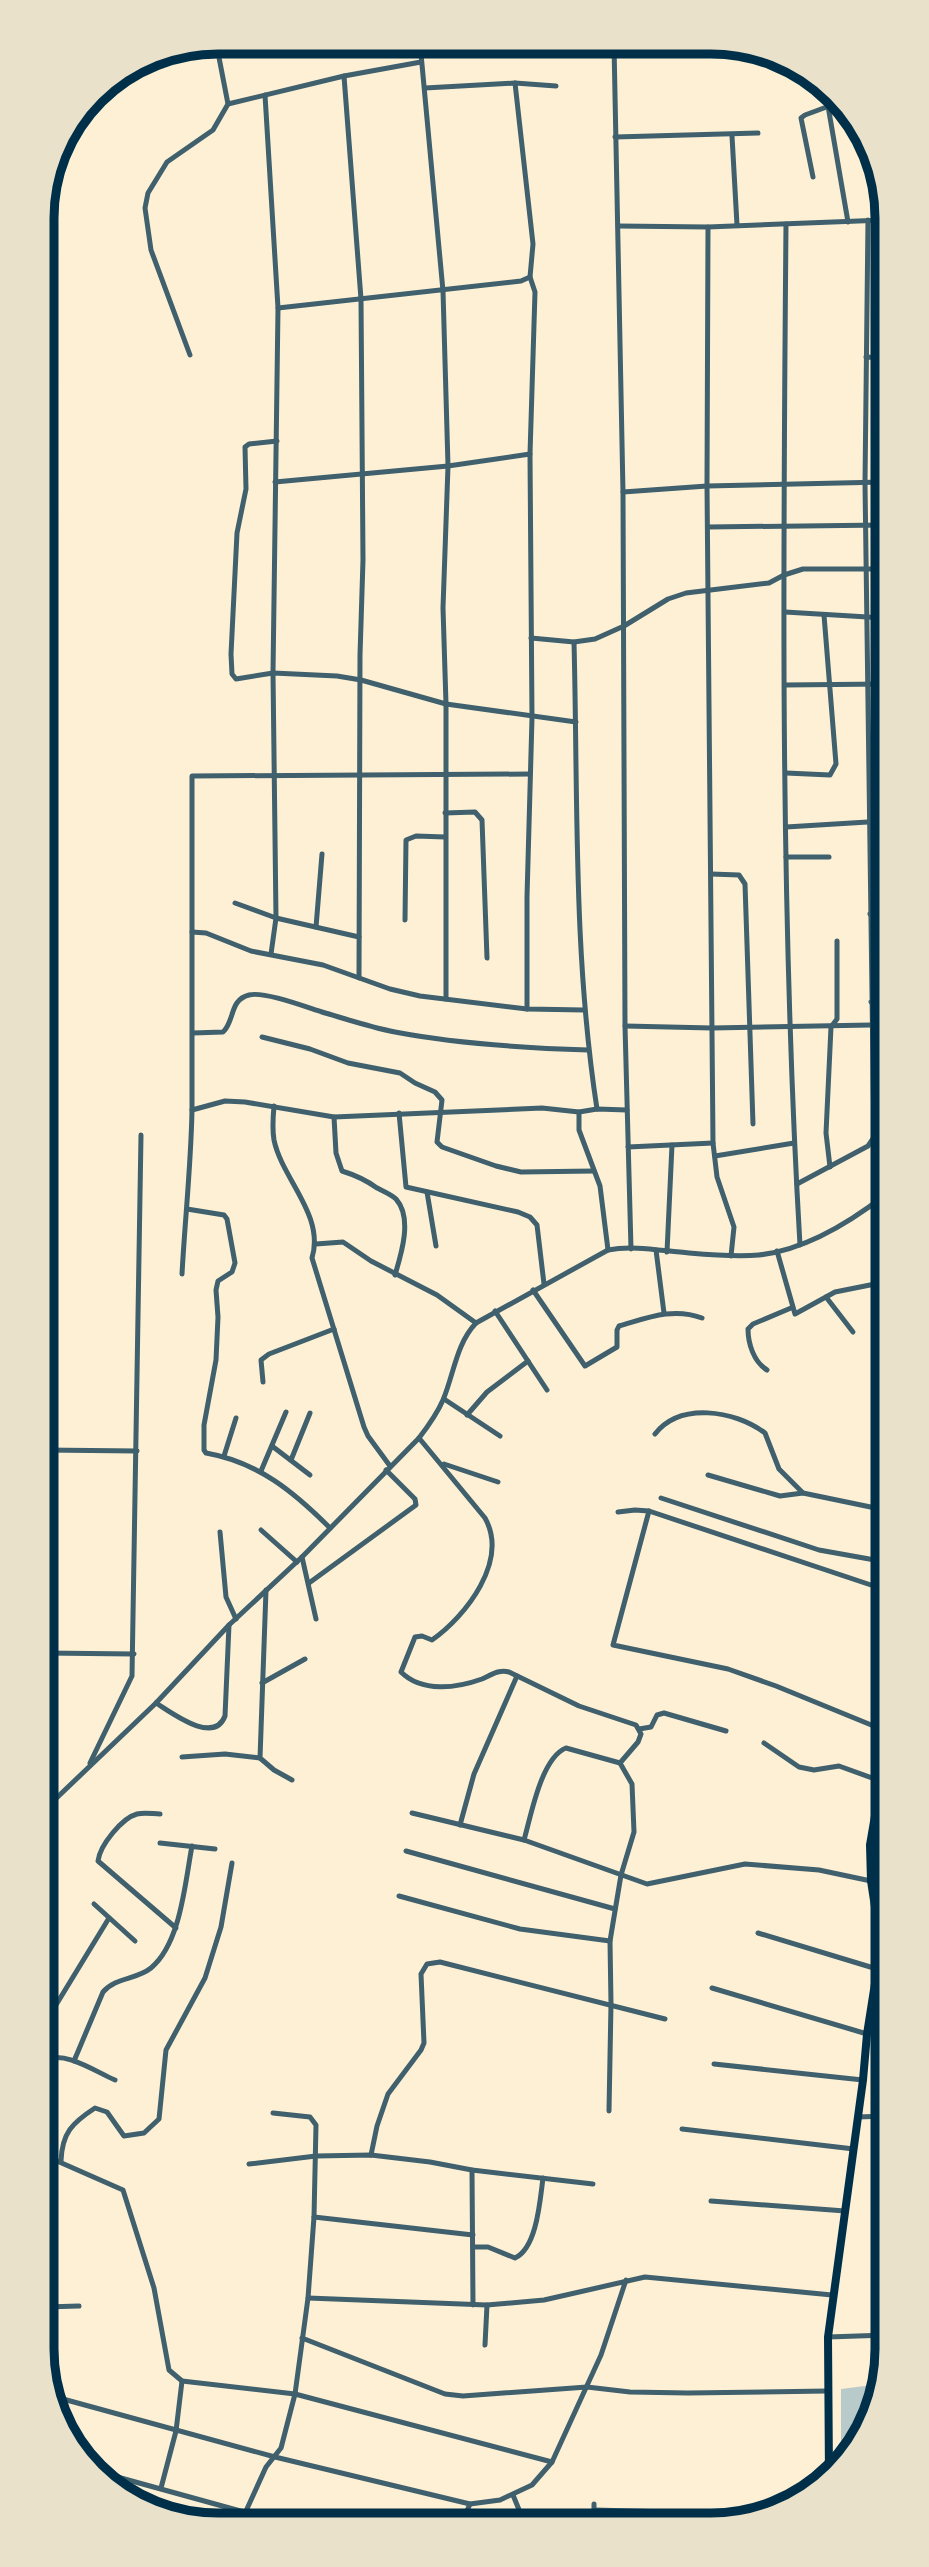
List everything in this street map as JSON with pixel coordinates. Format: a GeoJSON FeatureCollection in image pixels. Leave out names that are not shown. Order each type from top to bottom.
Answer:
{"type":"FeatureCollection","features":[{"type":"Feature","properties":{"kind":"main road"},"geometry":{"type":"LineString","coordinates":[[874,1820],[870,1845],[874,1905]]}},
{"type":"Feature","properties":{"kind":"main road"},"geometry":{"type":"LineString","coordinates":[[829,2462],[828,2337],[832,2295],[874,1987]]}},
{"type":"Feature","properties":{"kind":"street"},"geometry":{"type":"LineString","coordinates":[[614,54],[623,492],[625,1026],[631,1249]]}},
{"type":"Feature","properties":{"kind":"street"},"geometry":{"type":"LineString","coordinates":[[190,355],[150,250],[145,208],[148,193],[167,162],[213,130],[228,104],[219,55]]}},
{"type":"Feature","properties":{"kind":"street"},"geometry":{"type":"LineString","coordinates":[[421,55],[443,291],[448,466],[443,608],[446,704],[446,999]]}},
{"type":"Feature","properties":{"kind":"street"},"geometry":{"type":"LineString","coordinates":[[228,104],[344,76],[421,62]]}},
{"type":"Feature","properties":{"kind":"street"},"geometry":{"type":"LineString","coordinates":[[344,76],[361,299],[363,474],[359,978]]}},
{"type":"Feature","properties":{"kind":"street"},"geometry":{"type":"LineString","coordinates":[[425,88],[515,83],[556,86]]}},
{"type":"Feature","properties":{"kind":"street"},"geometry":{"type":"LineString","coordinates":[[515,83],[533,244],[530,277],[535,292],[530,454],[532,718],[527,1009]]}},
{"type":"Feature","properties":{"kind":"street"},"geometry":{"type":"LineString","coordinates":[[265,95],[278,308],[273,673],[276,918],[271,954]]}},
{"type":"Feature","properties":{"kind":"street"},"geometry":{"type":"LineString","coordinates":[[813,177],[800,118],[828,106],[848,222]]}},
{"type":"Feature","properties":{"kind":"street"},"geometry":{"type":"LineString","coordinates":[[615,137],[732,136],[758,133]]}},
{"type":"Feature","properties":{"kind":"street"},"geometry":{"type":"LineString","coordinates":[[732,136],[737,225]]}},
{"type":"Feature","properties":{"kind":"street"},"geometry":{"type":"LineString","coordinates":[[797,1184],[868,1146],[874,1139],[864,483],[868,220]]}},
{"type":"Feature","properties":{"kind":"street"},"geometry":{"type":"LineString","coordinates":[[618,226],[708,227],[875,220]]}},
{"type":"Feature","properties":{"kind":"street"},"geometry":{"type":"LineString","coordinates":[[786,224],[786,857],[794,1143],[800,1245]]}},
{"type":"Feature","properties":{"kind":"street"},"geometry":{"type":"LineString","coordinates":[[708,227],[707,486],[713,1143],[718,1177],[734,1227],[731,1256]]}},
{"type":"Feature","properties":{"kind":"street"},"geometry":{"type":"LineString","coordinates":[[278,308],[521,282],[530,277]]}},
{"type":"Feature","properties":{"kind":"street"},"geometry":{"type":"LineString","coordinates":[[866,357],[875,357]]}},
{"type":"Feature","properties":{"kind":"street"},"geometry":{"type":"LineString","coordinates":[[277,441],[244,447],[246,489],[237,533],[231,654],[232,674],[236,679],[273,673],[305,673],[361,680],[446,704],[576,722]]}},
{"type":"Feature","properties":{"kind":"street"},"geometry":{"type":"LineString","coordinates":[[275,482],[448,466],[530,454]]}},
{"type":"Feature","properties":{"kind":"street"},"geometry":{"type":"LineString","coordinates":[[623,492],[707,486],[875,482]]}},
{"type":"Feature","properties":{"kind":"street"},"geometry":{"type":"LineString","coordinates":[[708,527],[875,525]]}},
{"type":"Feature","properties":{"kind":"street"},"geometry":{"type":"LineString","coordinates":[[531,638],[574,642],[595,639],[624,626],[668,599],[686,593],[769,583],[803,569],[875,569]]}},
{"type":"Feature","properties":{"kind":"street"},"geometry":{"type":"LineString","coordinates":[[785,612],[875,617]]}},
{"type":"Feature","properties":{"kind":"street"},"geometry":{"type":"LineString","coordinates":[[786,773],[830,775],[836,764],[824,615]]}},
{"type":"Feature","properties":{"kind":"street"},"geometry":{"type":"LineString","coordinates":[[574,642],[579,948],[588,1050],[597,1109]]}},
{"type":"Feature","properties":{"kind":"street"},"geometry":{"type":"LineString","coordinates":[[785,685],[875,684]]}},
{"type":"Feature","properties":{"kind":"street"},"geometry":{"type":"LineString","coordinates":[[182,1273],[192,1110],[192,776],[530,774]]}},
{"type":"Feature","properties":{"kind":"street"},"geometry":{"type":"LineString","coordinates":[[445,813],[475,811],[482,820],[487,958]]}},
{"type":"Feature","properties":{"kind":"street"},"geometry":{"type":"LineString","coordinates":[[786,827],[875,822]]}},
{"type":"Feature","properties":{"kind":"street"},"geometry":{"type":"LineString","coordinates":[[405,920],[406,840],[416,836],[445,837]]}},
{"type":"Feature","properties":{"kind":"street"},"geometry":{"type":"LineString","coordinates":[[316,927],[322,854]]}},
{"type":"Feature","properties":{"kind":"street"},"geometry":{"type":"LineString","coordinates":[[786,857],[829,857]]}},
{"type":"Feature","properties":{"kind":"street"},"geometry":{"type":"LineString","coordinates":[[711,874],[739,875],[745,884],[753,1124]]}},
{"type":"Feature","properties":{"kind":"street"},"geometry":{"type":"LineString","coordinates":[[235,904],[276,918],[359,937]]}},
{"type":"Feature","properties":{"kind":"street"},"geometry":{"type":"LineString","coordinates":[[870,914],[875,913]]}},
{"type":"Feature","properties":{"kind":"street"},"geometry":{"type":"LineString","coordinates":[[192,932],[206,933],[238,947],[323,965],[390,989],[527,1009],[584,1010]]}},
{"type":"Feature","properties":{"kind":"street"},"geometry":{"type":"LineString","coordinates":[[830,1167],[826,1133],[831,1027],[837,1019],[837,941]]}},
{"type":"Feature","properties":{"kind":"street"},"geometry":{"type":"LineString","coordinates":[[193,1033],[223,1032],[229,1026],[236,1004],[243,997],[253,994],[394,1031],[488,1044],[588,1050]]}},
{"type":"Feature","properties":{"kind":"street"},"geometry":{"type":"LineString","coordinates":[[625,1026],[712,1028],[871,1025]]}},
{"type":"Feature","properties":{"kind":"street"},"geometry":{"type":"LineString","coordinates":[[262,1037],[310,1049],[348,1063],[400,1073],[436,1092],[442,1100],[437,1142],[442,1147],[496,1166],[521,1171],[594,1171]]}},
{"type":"Feature","properties":{"kind":"street"},"geometry":{"type":"LineString","coordinates":[[192,1110],[225,1101],[274,1106],[334,1117],[542,1108],[579,1112],[597,1109],[627,1110]]}},
{"type":"Feature","properties":{"kind":"street"},"geometry":{"type":"LineString","coordinates":[[274,1106],[274,1141],[313,1224],[316,1244],[312,1258],[363,1427],[388,1468],[415,1499],[416,1505],[309,1583]]}},
{"type":"Feature","properties":{"kind":"street"},"geometry":{"type":"LineString","coordinates":[[579,1112],[579,1130],[604,1209],[608,1250]]}},
{"type":"Feature","properties":{"kind":"street"},"geometry":{"type":"LineString","coordinates":[[397,1200],[406,1187],[399,1113]]}},
{"type":"Feature","properties":{"kind":"street"},"geometry":{"type":"LineString","coordinates":[[334,1117],[336,1153],[342,1171],[355,1175],[397,1200],[404,1224],[405,1241],[396,1275]]}},
{"type":"Feature","properties":{"kind":"street"},"geometry":{"type":"LineString","coordinates":[[89,1766],[132,1676],[134,1654],[141,1135]]}},
{"type":"Feature","properties":{"kind":"street"},"geometry":{"type":"LineString","coordinates":[[628,1147],[713,1143]]}},
{"type":"Feature","properties":{"kind":"street"},"geometry":{"type":"LineString","coordinates":[[715,1156],[794,1143]]}},
{"type":"Feature","properties":{"kind":"street"},"geometry":{"type":"LineString","coordinates":[[667,1252],[672,1145]]}},
{"type":"Feature","properties":{"kind":"street"},"geometry":{"type":"LineString","coordinates":[[406,1187],[530,1217],[537,1225],[544,1284]]}},
{"type":"Feature","properties":{"kind":"street"},"geometry":{"type":"LineString","coordinates":[[427,1192],[436,1246]]}},
{"type":"Feature","properties":{"kind":"street"},"geometry":{"type":"LineString","coordinates":[[54,1800],[156,1703],[229,1625],[302,1557],[419,1437],[435,1417],[444,1399],[463,1340],[476,1323],[608,1250],[656,1250],[731,1256],[777,1251],[800,1245],[845,1224],[875,1203]]}},
{"type":"Feature","properties":{"kind":"street"},"geometry":{"type":"LineString","coordinates":[[187,1209],[224,1215],[235,1263],[232,1272],[218,1281],[216,1290],[216,1360],[204,1426],[204,1450],[206,1453],[223,1456],[261,1471],[288,1489],[330,1528]]}},
{"type":"Feature","properties":{"kind":"street"},"geometry":{"type":"LineString","coordinates":[[316,1244],[343,1242],[396,1275],[437,1295],[476,1323]]}},
{"type":"Feature","properties":{"kind":"street"},"geometry":{"type":"LineString","coordinates":[[656,1250],[664,1313]]}},
{"type":"Feature","properties":{"kind":"street"},"geometry":{"type":"LineString","coordinates":[[777,1251],[793,1313],[799,1313],[826,1297],[875,1284]]}},
{"type":"Feature","properties":{"kind":"street"},"geometry":{"type":"LineString","coordinates":[[533,1290],[585,1366],[617,1347],[619,1326],[664,1313],[691,1314],[702,1318]]}},
{"type":"Feature","properties":{"kind":"street"},"geometry":{"type":"LineString","coordinates":[[826,1297],[853,1332]]}},
{"type":"Feature","properties":{"kind":"street"},"geometry":{"type":"LineString","coordinates":[[767,1370],[758,1363],[748,1329],[753,1324],[791,1308]]}},
{"type":"Feature","properties":{"kind":"street"},"geometry":{"type":"LineString","coordinates":[[495,1311],[547,1390]]}},
{"type":"Feature","properties":{"kind":"street"},"geometry":{"type":"LineString","coordinates":[[263,1382],[261,1360],[269,1354],[334,1329]]}},
{"type":"Feature","properties":{"kind":"street"},"geometry":{"type":"LineString","coordinates":[[467,1415],[487,1392],[528,1361]]}},
{"type":"Feature","properties":{"kind":"street"},"geometry":{"type":"LineString","coordinates":[[444,1399],[500,1436]]}},
{"type":"Feature","properties":{"kind":"street"},"geometry":{"type":"LineString","coordinates":[[261,1471],[286,1412]]}},
{"type":"Feature","properties":{"kind":"street"},"geometry":{"type":"LineString","coordinates":[[291,1460],[310,1413]]}},
{"type":"Feature","properties":{"kind":"street"},"geometry":{"type":"LineString","coordinates":[[655,1434],[663,1424],[684,1414],[715,1414],[733,1418],[765,1433],[779,1469],[803,1493]]}},
{"type":"Feature","properties":{"kind":"street"},"geometry":{"type":"LineString","coordinates":[[223,1456],[236,1418]]}},
{"type":"Feature","properties":{"kind":"street"},"geometry":{"type":"LineString","coordinates":[[419,1437],[491,1529],[490,1560],[481,1587],[435,1638],[415,1637],[401,1669],[403,1676],[421,1683],[448,1688],[477,1681],[501,1671],[517,1676],[579,1706],[636,1725],[640,1734],[638,1742],[620,1763]]}},
{"type":"Feature","properties":{"kind":"street"},"geometry":{"type":"LineString","coordinates":[[272,1446],[310,1475]]}},
{"type":"Feature","properties":{"kind":"street"},"geometry":{"type":"LineString","coordinates":[[54,1450],[137,1451]]}},
{"type":"Feature","properties":{"kind":"street"},"geometry":{"type":"LineString","coordinates":[[442,1463],[498,1482]]}},
{"type":"Feature","properties":{"kind":"street"},"geometry":{"type":"LineString","coordinates":[[708,1475],[780,1496],[803,1493],[874,1508]]}},
{"type":"Feature","properties":{"kind":"street"},"geometry":{"type":"LineString","coordinates":[[661,1498],[818,1550],[874,1560]]}},
{"type":"Feature","properties":{"kind":"street"},"geometry":{"type":"LineString","coordinates":[[649,1511],[613,1639],[615,1647],[728,1669],[874,1726]]}},
{"type":"Feature","properties":{"kind":"street"},"geometry":{"type":"LineString","coordinates":[[618,1512],[649,1511],[874,1586]]}},
{"type":"Feature","properties":{"kind":"street"},"geometry":{"type":"LineString","coordinates":[[54,1528],[55,1653],[134,1654]]}},
{"type":"Feature","properties":{"kind":"street"},"geometry":{"type":"LineString","coordinates":[[261,1530],[296,1562]]}},
{"type":"Feature","properties":{"kind":"street"},"geometry":{"type":"LineString","coordinates":[[220,1532],[226,1597],[236,1619]]}},
{"type":"Feature","properties":{"kind":"street"},"geometry":{"type":"LineString","coordinates":[[302,1557],[316,1619]]}},
{"type":"Feature","properties":{"kind":"street"},"geometry":{"type":"LineString","coordinates":[[260,1758],[267,1590]]}},
{"type":"Feature","properties":{"kind":"street"},"geometry":{"type":"LineString","coordinates":[[156,1703],[181,1719],[205,1728],[218,1728],[223,1723],[229,1625]]}},
{"type":"Feature","properties":{"kind":"street"},"geometry":{"type":"LineString","coordinates":[[262,1683],[305,1660]]}},
{"type":"Feature","properties":{"kind":"street"},"geometry":{"type":"LineString","coordinates":[[460,1825],[474,1774],[517,1676]]}},
{"type":"Feature","properties":{"kind":"street"},"geometry":{"type":"LineString","coordinates":[[639,1729],[651,1727],[657,1715],[664,1713],[726,1731]]}},
{"type":"Feature","properties":{"kind":"street"},"geometry":{"type":"LineString","coordinates":[[765,1743],[799,1767],[814,1770],[839,1766],[874,1779]]}},
{"type":"Feature","properties":{"kind":"street"},"geometry":{"type":"LineString","coordinates":[[524,1840],[540,1782],[558,1751],[566,1748],[620,1763],[632,1784],[634,1832],[621,1875],[610,1941],[609,2111]]}},
{"type":"Feature","properties":{"kind":"street"},"geometry":{"type":"LineString","coordinates":[[182,1757],[225,1754],[260,1758],[292,1780]]}},
{"type":"Feature","properties":{"kind":"street"},"geometry":{"type":"LineString","coordinates":[[412,1812],[524,1840],[647,1884],[745,1864],[819,1870],[874,1879]]}},
{"type":"Feature","properties":{"kind":"street"},"geometry":{"type":"LineString","coordinates":[[160,1814],[146,1813],[128,1818],[108,1839],[98,1861],[176,1928]]}},
{"type":"Feature","properties":{"kind":"street"},"geometry":{"type":"LineString","coordinates":[[160,1843],[215,1849]]}},
{"type":"Feature","properties":{"kind":"street"},"geometry":{"type":"LineString","coordinates":[[74,2061],[103,1992],[109,1984],[148,1971],[154,1966],[176,1928],[192,1846]]}},
{"type":"Feature","properties":{"kind":"street"},"geometry":{"type":"LineString","coordinates":[[406,1851],[615,1909]]}},
{"type":"Feature","properties":{"kind":"street"},"geometry":{"type":"LineString","coordinates":[[61,2161],[61,2143],[76,2120],[95,2108],[107,2112],[124,2136],[144,2133],[159,2119],[166,2050],[205,1979],[220,1927],[232,1863]]}},
{"type":"Feature","properties":{"kind":"street"},"geometry":{"type":"LineString","coordinates":[[399,1896],[520,1929],[610,1941]]}},
{"type":"Feature","properties":{"kind":"street"},"geometry":{"type":"LineString","coordinates":[[94,1904],[135,1941]]}},
{"type":"Feature","properties":{"kind":"street"},"geometry":{"type":"LineString","coordinates":[[54,2008],[109,1918]]}},
{"type":"Feature","properties":{"kind":"street"},"geometry":{"type":"LineString","coordinates":[[758,1933],[874,1968]]}},
{"type":"Feature","properties":{"kind":"street"},"geometry":{"type":"LineString","coordinates":[[371,2155],[388,2094],[424,2043],[421,1975],[427,1964],[440,1962],[665,2019]]}},
{"type":"Feature","properties":{"kind":"street"},"geometry":{"type":"LineString","coordinates":[[712,1988],[867,2034]]}},
{"type":"Feature","properties":{"kind":"street"},"geometry":{"type":"LineString","coordinates":[[54,2057],[74,2061],[115,2080]]}},
{"type":"Feature","properties":{"kind":"street"},"geometry":{"type":"LineString","coordinates":[[713,2064],[863,2080]]}},
{"type":"Feature","properties":{"kind":"street"},"geometry":{"type":"LineString","coordinates":[[115,2476],[244,2512],[266,2467],[281,2448],[295,2393],[307,2298],[316,2157],[314,2120],[310,2117],[273,2113]]}},
{"type":"Feature","properties":{"kind":"street"},"geometry":{"type":"LineString","coordinates":[[858,2117],[874,2116]]}},
{"type":"Feature","properties":{"kind":"street"},"geometry":{"type":"LineString","coordinates":[[682,2129],[854,2149]]}},
{"type":"Feature","properties":{"kind":"street"},"geometry":{"type":"LineString","coordinates":[[249,2164],[371,2155],[472,2171],[593,2184]]}},
{"type":"Feature","properties":{"kind":"street"},"geometry":{"type":"LineString","coordinates":[[54,2159],[123,2190],[154,2288],[169,2370],[182,2381],[295,2393],[552,2462]]}},
{"type":"Feature","properties":{"kind":"street"},"geometry":{"type":"LineString","coordinates":[[472,2171],[473,2305]]}},
{"type":"Feature","properties":{"kind":"street"},"geometry":{"type":"LineString","coordinates":[[473,2247],[488,2247],[515,2258],[524,2253],[535,2226],[542,2178]]}},
{"type":"Feature","properties":{"kind":"street"},"geometry":{"type":"LineString","coordinates":[[711,2201],[845,2211]]}},
{"type":"Feature","properties":{"kind":"street"},"geometry":{"type":"LineString","coordinates":[[314,2217],[473,2235]]}},
{"type":"Feature","properties":{"kind":"street"},"geometry":{"type":"LineString","coordinates":[[307,2298],[487,2305],[544,2300],[645,2277],[832,2295]]}},
{"type":"Feature","properties":{"kind":"street"},"geometry":{"type":"LineString","coordinates":[[63,2399],[275,2457],[470,2504],[487,2503],[532,2485],[552,2462],[601,2355],[626,2280]]}},
{"type":"Feature","properties":{"kind":"street"},"geometry":{"type":"LineString","coordinates":[[485,2345],[487,2305]]}},
{"type":"Feature","properties":{"kind":"street"},"geometry":{"type":"LineString","coordinates":[[54,2307],[79,2306]]}},
{"type":"Feature","properties":{"kind":"street"},"geometry":{"type":"LineString","coordinates":[[828,2337],[874,2335]]}},
{"type":"Feature","properties":{"kind":"street"},"geometry":{"type":"LineString","coordinates":[[302,2339],[445,2394],[463,2396],[587,2387],[676,2393],[827,2391]]}},
{"type":"Feature","properties":{"kind":"street"},"geometry":{"type":"LineString","coordinates":[[161,2488],[176,2431],[182,2381]]}},
{"type":"Feature","properties":{"kind":"street"},"geometry":{"type":"LineString","coordinates":[[513,2494],[520,2513]]}},
{"type":"Feature","properties":{"kind":"street"},"geometry":{"type":"LineString","coordinates":[[466,2513],[470,2504]]}},
{"type":"Feature","properties":{"kind":"street"},"geometry":{"type":"LineString","coordinates":[[594,2513],[594,2507],[715,2513]]}},
{"type":"Feature","properties":{"kind":"shaded area"},"geometry":{"type":"Polygon","coordinates":[[[871,2385],[853,2431],[841,2448],[841,2389],[871,2385]]]}}]}
